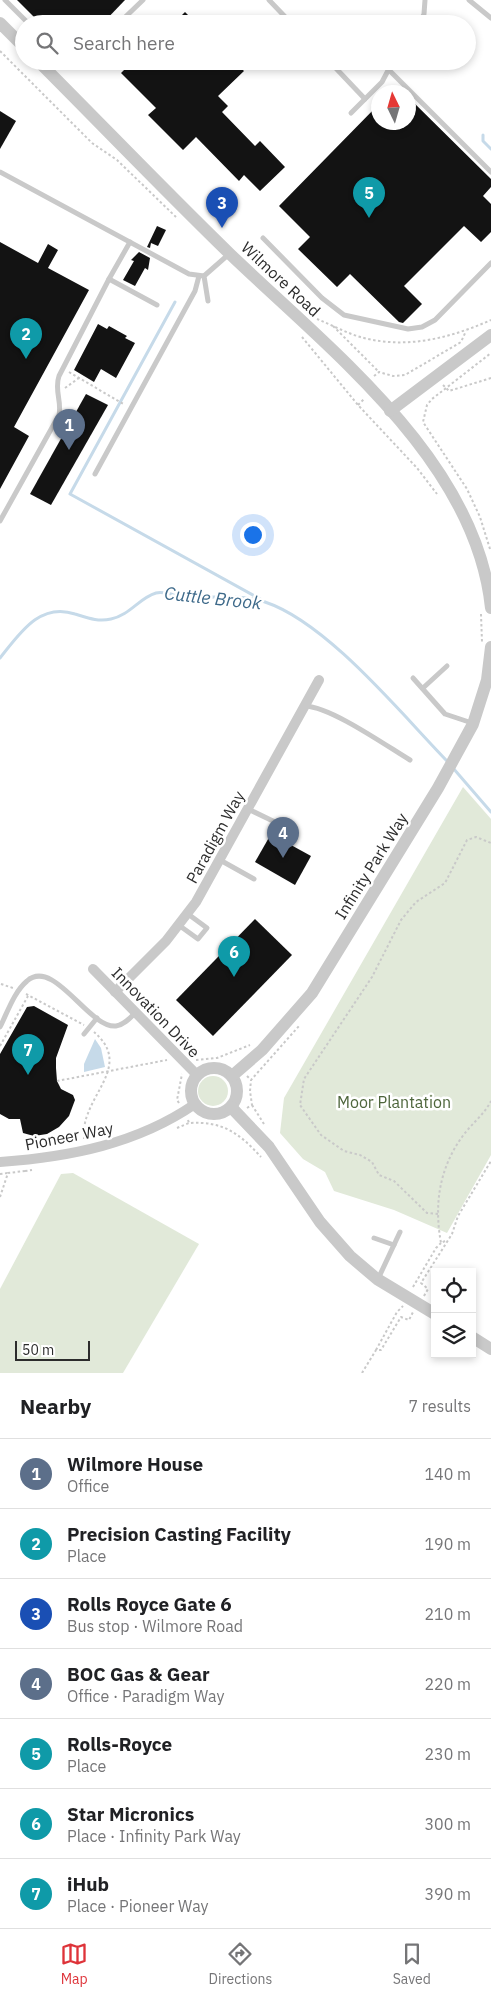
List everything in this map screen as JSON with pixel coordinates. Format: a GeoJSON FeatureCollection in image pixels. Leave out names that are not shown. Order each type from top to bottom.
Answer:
{"type":"FeatureCollection","features":[{"type":"Feature","properties":{"kind":"street"},"geometry":{"type":"LineString","coordinates":[[0,23],[15,38]]}},
{"type":"Feature","properties":{"kind":"street","name":"Wilmore Road"},"geometry":{"type":"LineString","coordinates":[[47,70],[229,253],[308,326],[390,411]]}},
{"type":"Feature","properties":{"kind":"street"},"geometry":{"type":"LineString","coordinates":[[486,610],[489,585],[482,557],[459,503],[430,460],[390,411],[491,335]]}},
{"type":"Feature","properties":{"kind":"street","name":"Infinity Park Way"},"geometry":{"type":"LineString","coordinates":[[232,1076],[262,1050],[312,993],[438,788],[473,724],[487,680],[486,649]]}},
{"type":"Feature","properties":{"kind":"street","name":"Paradigm Way"},"geometry":{"type":"LineString","coordinates":[[115,992],[180,926],[188,914],[220,860],[319,680]]}},
{"type":"Feature","properties":{"kind":"street","name":"Innovation Drive"},"geometry":{"type":"LineString","coordinates":[[93,970],[193,1072]]}},
{"type":"Feature","properties":{"kind":"street"},"geometry":{"type":"LineString","coordinates":[[210,1068],[226,1071],[232,1076],[237,1091],[231,1107],[217,1114],[190,1108],[193,1072],[210,1068]]}},
{"type":"Feature","properties":{"kind":"street"},"geometry":{"type":"LineString","coordinates":[[231,1107],[269,1147],[335,1241],[378,1279],[433,1313]]}},
{"type":"Feature","properties":{"kind":"street","name":"Pioneer Way"},"geometry":{"type":"LineString","coordinates":[[0,1162],[87,1151],[118,1142],[151,1129],[190,1108]]}},
{"type":"Feature","properties":{"kind":"street"},"geometry":{"type":"LineString","coordinates":[[476,1340],[491,1349]]}},
{"type":"Feature","properties":{"kind":"lane"},"geometry":{"type":"LineString","coordinates":[[5,0],[20,15]]}},
{"type":"Feature","properties":{"kind":"lane"},"geometry":{"type":"LineString","coordinates":[[127,15],[143,0]]}},
{"type":"Feature","properties":{"kind":"lane"},"geometry":{"type":"LineString","coordinates":[[269,0],[283,15]]}},
{"type":"Feature","properties":{"kind":"lane"},"geometry":{"type":"LineString","coordinates":[[424,15],[425,0]]}},
{"type":"Feature","properties":{"kind":"lane"},"geometry":{"type":"LineString","coordinates":[[468,0],[491,18]]}},
{"type":"Feature","properties":{"kind":"lane"},"geometry":{"type":"LineString","coordinates":[[338,70],[366,99]]}},
{"type":"Feature","properties":{"kind":"lane"},"geometry":{"type":"LineString","coordinates":[[351,113],[382,82],[389,70],[491,172]]}},
{"type":"Feature","properties":{"kind":"lane"},"geometry":{"type":"LineString","coordinates":[[0,172],[189,274],[201,276]]}},
{"type":"Feature","properties":{"kind":"lane"},"geometry":{"type":"LineString","coordinates":[[263,238],[322,298],[344,315],[408,329],[422,327],[435,320],[491,263]]}},
{"type":"Feature","properties":{"kind":"lane"},"geometry":{"type":"LineString","coordinates":[[0,521],[59,415],[62,404],[57,394],[57,382],[109,278],[130,242]]}},
{"type":"Feature","properties":{"kind":"lane"},"geometry":{"type":"LineString","coordinates":[[96,474],[195,291],[201,276],[229,253]]}},
{"type":"Feature","properties":{"kind":"lane"},"geometry":{"type":"LineString","coordinates":[[201,276],[208,301]]}},
{"type":"Feature","properties":{"kind":"lane"},"geometry":{"type":"LineString","coordinates":[[109,278],[157,305]]}},
{"type":"Feature","properties":{"kind":"lane"},"geometry":{"type":"LineString","coordinates":[[423,688],[446,666]]}},
{"type":"Feature","properties":{"kind":"lane"},"geometry":{"type":"LineString","coordinates":[[413,678],[445,714],[473,724]]}},
{"type":"Feature","properties":{"kind":"lane"},"geometry":{"type":"LineString","coordinates":[[304,706],[316,707],[331,714],[410,760]]}},
{"type":"Feature","properties":{"kind":"lane"},"geometry":{"type":"LineString","coordinates":[[248,809],[274,822]]}},
{"type":"Feature","properties":{"kind":"lane"},"geometry":{"type":"LineString","coordinates":[[220,860],[254,879]]}},
{"type":"Feature","properties":{"kind":"lane"},"geometry":{"type":"LineString","coordinates":[[180,926],[198,939],[207,928],[188,914]]}},
{"type":"Feature","properties":{"kind":"lane"},"geometry":{"type":"LineString","coordinates":[[0,1027],[19,990],[29,979],[44,975],[109,1026],[118,1026],[135,1013]]}},
{"type":"Feature","properties":{"kind":"lane"},"geometry":{"type":"LineString","coordinates":[[84,1034],[97,1018]]}},
{"type":"Feature","properties":{"kind":"lane"},"geometry":{"type":"LineString","coordinates":[[378,1279],[400,1232]]}},
{"type":"Feature","properties":{"kind":"lane"},"geometry":{"type":"LineString","coordinates":[[374,1238],[394,1245]]}},
{"type":"Feature","properties":{"kind":"path"},"geometry":{"type":"LineString","coordinates":[[0,51],[15,66]]}},
{"type":"Feature","properties":{"kind":"path"},"geometry":{"type":"LineString","coordinates":[[19,70],[92,143],[118,160],[178,220]]}},
{"type":"Feature","properties":{"kind":"path"},"geometry":{"type":"LineString","coordinates":[[333,325],[380,372],[393,376],[405,375],[461,342],[466,331]]}},
{"type":"Feature","properties":{"kind":"path"},"geometry":{"type":"LineString","coordinates":[[299,335],[358,405],[417,468],[438,496]]}},
{"type":"Feature","properties":{"kind":"path"},"geometry":{"type":"LineString","coordinates":[[491,353],[427,405],[423,422],[467,489],[480,517],[491,553]]}},
{"type":"Feature","properties":{"kind":"path"},"geometry":{"type":"LineString","coordinates":[[63,369],[126,406]]}},
{"type":"Feature","properties":{"kind":"path"},"geometry":{"type":"LineString","coordinates":[[358,405],[369,395],[367,383],[380,372]]}},
{"type":"Feature","properties":{"kind":"path"},"geometry":{"type":"LineString","coordinates":[[435,376],[449,391],[491,378]]}},
{"type":"Feature","properties":{"kind":"path"},"geometry":{"type":"LineString","coordinates":[[57,394],[79,378]]}},
{"type":"Feature","properties":{"kind":"path"},"geometry":{"type":"LineString","coordinates":[[486,610],[486,649]]}},
{"type":"Feature","properties":{"kind":"path"},"geometry":{"type":"LineString","coordinates":[[438,1214],[427,1213],[394,1181],[380,1175],[372,1162],[360,1154],[344,1152],[321,1135],[300,1105],[304,1079],[372,977],[402,920],[416,902],[445,884],[468,840],[476,837],[491,843]]}},
{"type":"Feature","properties":{"kind":"path"},"geometry":{"type":"LineString","coordinates":[[1,984],[19,990],[89,1028],[104,1044],[108,1057],[109,1071],[86,1116],[84,1143]]}},
{"type":"Feature","properties":{"kind":"path"},"geometry":{"type":"LineString","coordinates":[[0,1046],[28,996]]}},
{"type":"Feature","properties":{"kind":"path"},"geometry":{"type":"LineString","coordinates":[[253,1043],[217,1058],[197,1058],[193,1072],[181,1075],[177,1100],[190,1108],[189,1123],[205,1122],[229,1129],[243,1138],[265,1161]]}},
{"type":"Feature","properties":{"kind":"path"},"geometry":{"type":"LineString","coordinates":[[57,1081],[179,1058]]}},
{"type":"Feature","properties":{"kind":"path"},"geometry":{"type":"LineString","coordinates":[[447,1241],[441,1243],[438,1214],[438,1191],[443,1173],[462,1137],[491,1101]]}},
{"type":"Feature","properties":{"kind":"path"},"geometry":{"type":"LineString","coordinates":[[252,1105],[267,1128]]}},
{"type":"Feature","properties":{"kind":"path"},"geometry":{"type":"LineString","coordinates":[[0,1174],[25,1171],[24,1160]]}},
{"type":"Feature","properties":{"kind":"path"},"geometry":{"type":"LineString","coordinates":[[422,1298],[428,1289],[421,1283],[447,1241],[491,1160]]}},
{"type":"Feature","properties":{"kind":"path"},"geometry":{"type":"LineString","coordinates":[[0,1197],[8,1173]]}},
{"type":"Feature","properties":{"kind":"path"},"geometry":{"type":"LineString","coordinates":[[418,1295],[428,1301]]}},
{"type":"Feature","properties":{"kind":"path"},"geometry":{"type":"LineString","coordinates":[[362,1373],[376,1350],[381,1350],[401,1317],[409,1320],[414,1311],[397,1301]]}},
{"type":"Feature","properties":{"kind":"green space","name":"Moor Plantation"},"geometry":{"type":"Polygon","coordinates":[[[463,787],[491,819],[491,1155],[447,1233],[394,1210],[334,1191],[325,1172],[303,1159],[280,1133],[284,1098],[463,787]]]}},
{"type":"Feature","properties":{"kind":"green space"},"geometry":{"type":"Polygon","coordinates":[[[213,1076],[224,1080],[228,1091],[224,1102],[213,1106],[202,1102],[198,1091],[202,1080],[213,1076]]]}},
{"type":"Feature","properties":{"kind":"green space"},"geometry":{"type":"Polygon","coordinates":[[[73,1173],[199,1244],[123,1373],[0,1373],[0,1289],[61,1174],[73,1173]]]}},
{"type":"Feature","properties":{"kind":"water"},"geometry":{"type":"Polygon","coordinates":[[[95,1039],[101,1048],[105,1067],[84,1072],[84,1064],[95,1039]]]}},
{"type":"Feature","properties":{"kind":"building"},"geometry":{"type":"Polygon","coordinates":[[[17,0],[125,0],[111,15],[32,15],[17,0]]]}},
{"type":"Feature","properties":{"kind":"building"},"geometry":{"type":"Polygon","coordinates":[[[124,70],[243,70],[218,96],[228,106],[222,112],[255,146],[260,141],[285,167],[260,191],[244,175],[239,181],[196,137],[183,150],[148,115],[156,108],[121,73],[124,70]]]}},
{"type":"Feature","properties":{"kind":"building"},"geometry":{"type":"Polygon","coordinates":[[[416,105],[491,179],[491,187],[483,196],[491,204],[491,232],[481,242],[464,226],[404,286],[422,304],[403,323],[399,322],[350,274],[337,287],[298,249],[310,237],[279,206],[371,112],[371,130],[416,130],[416,105]]]}},
{"type":"Feature","properties":{"kind":"building"},"geometry":{"type":"Polygon","coordinates":[[[0,111],[16,121],[0,149],[0,111]]]}},
{"type":"Feature","properties":{"kind":"building"},"geometry":{"type":"Polygon","coordinates":[[[157,226],[166,230],[158,246],[151,243],[150,248],[147,247],[157,226]]]}},
{"type":"Feature","properties":{"kind":"building"},"geometry":{"type":"Polygon","coordinates":[[[0,242],[38,263],[48,244],[58,250],[48,268],[89,290],[14,427],[29,436],[0,489],[0,242]]]}},
{"type":"Feature","properties":{"kind":"building"},"geometry":{"type":"Polygon","coordinates":[[[139,252],[150,258],[148,270],[145,268],[135,286],[123,280],[134,261],[131,260],[139,252]]]}},
{"type":"Feature","properties":{"kind":"building"},"geometry":{"type":"Polygon","coordinates":[[[98,324],[107,329],[109,326],[135,343],[116,378],[101,369],[94,382],[74,370],[98,324]]]}},
{"type":"Feature","properties":{"kind":"building"},"geometry":{"type":"Polygon","coordinates":[[[86,394],[108,405],[51,505],[30,494],[86,394]]]}},
{"type":"Feature","properties":{"kind":"building"},"geometry":{"type":"Polygon","coordinates":[[[271,834],[311,856],[295,885],[255,862],[271,834]]]}},
{"type":"Feature","properties":{"kind":"building"},"geometry":{"type":"Polygon","coordinates":[[[255,919],[292,955],[213,1036],[176,1000],[255,919]]]}},
{"type":"Feature","properties":{"kind":"building"},"geometry":{"type":"Polygon","coordinates":[[[34,1006],[68,1025],[56,1058],[57,1081],[61,1089],[73,1095],[75,1100],[69,1116],[59,1127],[47,1134],[34,1136],[23,1133],[20,1119],[9,1119],[0,1114],[0,1054],[27,1007],[34,1006]]]}},
{"type":"Feature","properties":{"kind":"waterway"},"geometry":{"type":"LineString","coordinates":[[483,135],[483,141],[491,149]]}},
{"type":"Feature","properties":{"kind":"waterway"},"geometry":{"type":"LineString","coordinates":[[175,302],[70,494],[262,600]]}},
{"type":"Feature","properties":{"kind":"waterway","name":"Cuttle Brook"},"geometry":{"type":"LineString","coordinates":[[0,658],[23,630],[41,616],[51,612],[63,611],[97,620],[106,620],[124,614],[150,595],[160,592],[190,598],[228,597],[256,599],[289,613],[314,629],[339,650],[363,672],[449,763]]}},
{"type":"Feature","properties":{"kind":"waterway","name":"Cuttle Brook"},"geometry":{"type":"LineString","coordinates":[[453,768],[491,812]]}},
{"type":"Feature","properties":{"kind":"place","name":"Rolls-Royce"},"geometry":{"type":"Point","coordinates":[369,218]}},
{"type":"Feature","properties":{"kind":"place","name":"Rolls Royce Gate 6"},"geometry":{"type":"Point","coordinates":[222,228]}},
{"type":"Feature","properties":{"kind":"place","name":"Precision Casting Facility"},"geometry":{"type":"Point","coordinates":[26,359]}},
{"type":"Feature","properties":{"kind":"place","name":"Wilmore House"},"geometry":{"type":"Point","coordinates":[69,450]}},
{"type":"Feature","properties":{"kind":"place","name":"BOC Gas & Gear"},"geometry":{"type":"Point","coordinates":[283,858]}},
{"type":"Feature","properties":{"kind":"place","name":"Star Micronics"},"geometry":{"type":"Point","coordinates":[234,977]}},
{"type":"Feature","properties":{"kind":"place","name":"iHub"},"geometry":{"type":"Point","coordinates":[28,1075]}}]}
